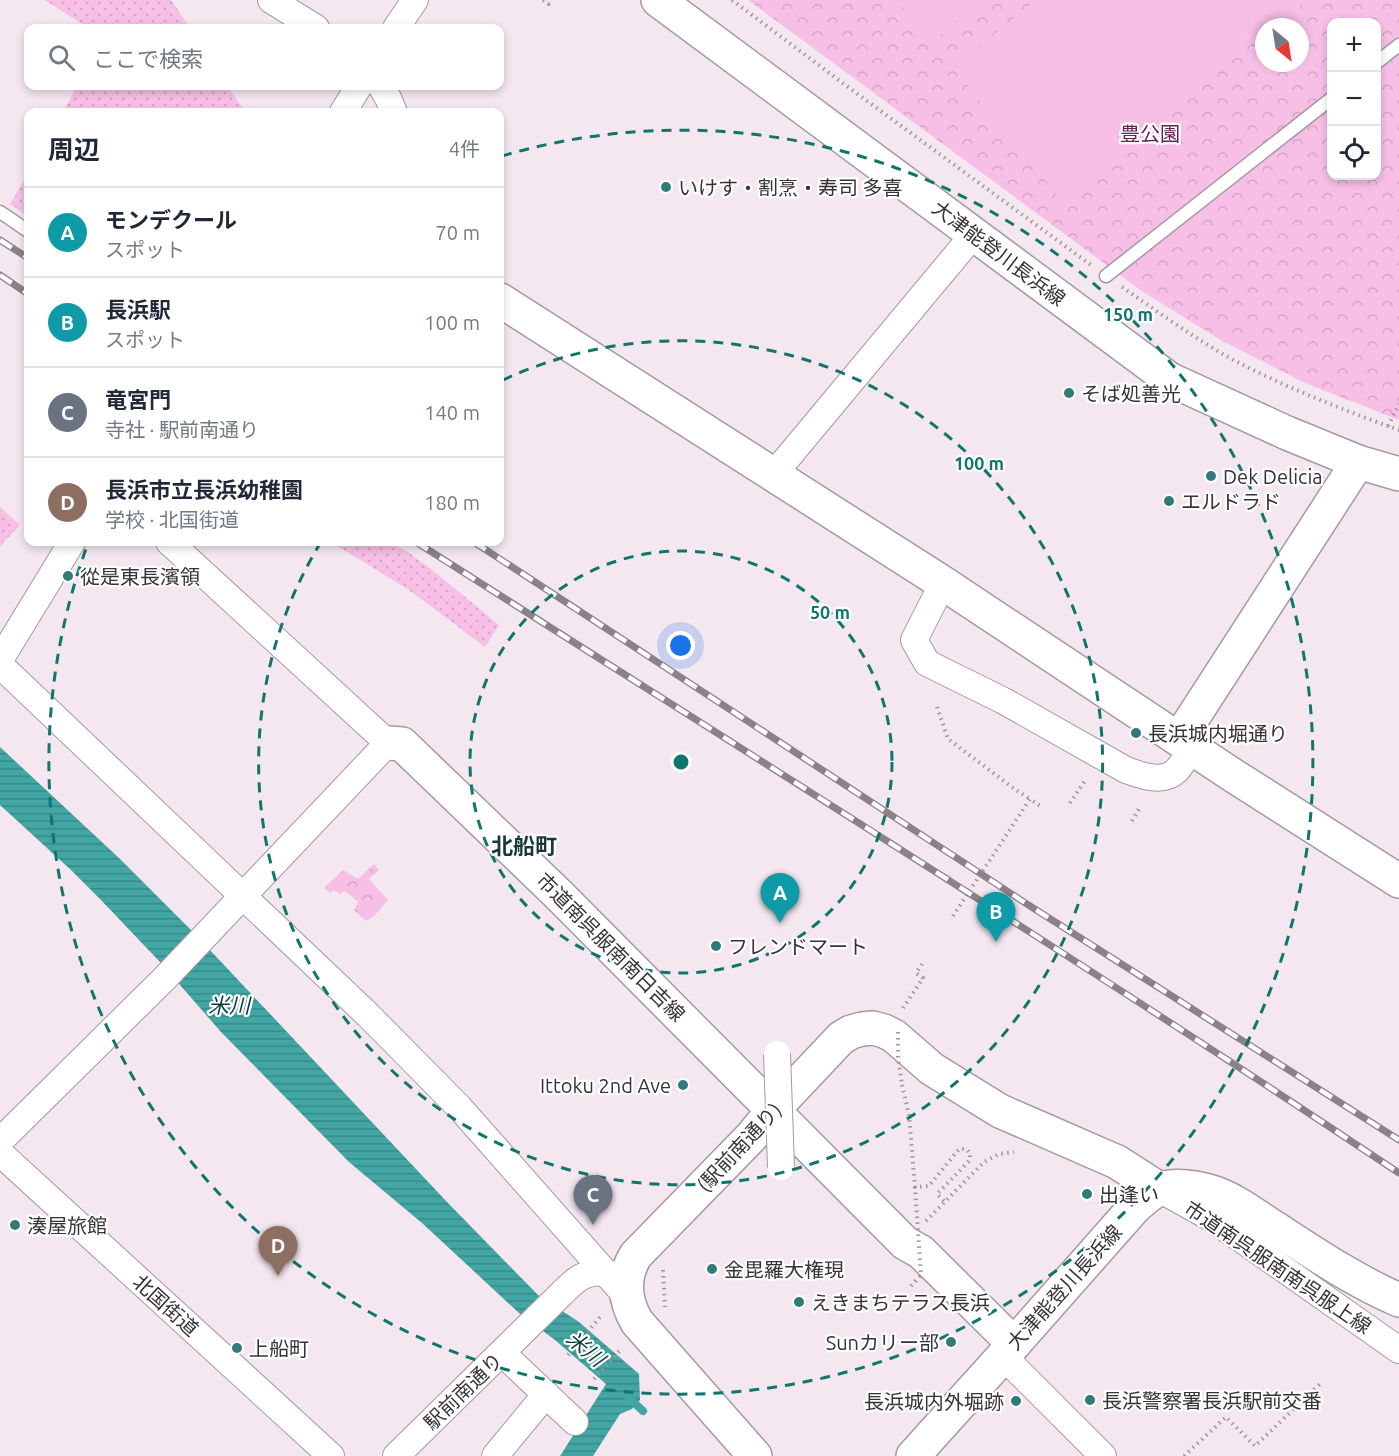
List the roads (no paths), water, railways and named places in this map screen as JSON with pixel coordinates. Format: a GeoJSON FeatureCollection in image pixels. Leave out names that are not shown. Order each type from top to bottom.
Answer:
{"type":"FeatureCollection","features":[{"type":"Feature","properties":{"kind":"street"},"geometry":{"type":"LineString","coordinates":[[271,0],[310,24]]}},
{"type":"Feature","properties":{"kind":"street"},"geometry":{"type":"LineString","coordinates":[[399,24],[415,0]]}},
{"type":"Feature","properties":{"kind":"street","name":"大津能登川長浜線"},"geometry":{"type":"LineString","coordinates":[[658,0],[1169,379],[1287,433],[1358,462],[1399,474]]}},
{"type":"Feature","properties":{"kind":"street"},"geometry":{"type":"LineString","coordinates":[[345,108],[357,90]]}},
{"type":"Feature","properties":{"kind":"street"},"geometry":{"type":"LineString","coordinates":[[383,90],[392,108]]}},
{"type":"Feature","properties":{"kind":"street"},"geometry":{"type":"LineString","coordinates":[[771,474],[784,462],[974,234]]}},
{"type":"Feature","properties":{"kind":"street"},"geometry":{"type":"LineString","coordinates":[[504,303],[943,583],[1399,881]]}},
{"type":"Feature","properties":{"kind":"street"},"geometry":{"type":"LineString","coordinates":[[943,583],[914,640],[927,663],[1004,701],[1126,770],[1144,776],[1169,776],[1176,771],[1186,743],[1358,462]]}},
{"type":"Feature","properties":{"kind":"street"},"geometry":{"type":"LineString","coordinates":[[0,660],[70,546]]}},
{"type":"Feature","properties":{"kind":"street","name":"市道南呉服南南日吉線"},"geometry":{"type":"LineString","coordinates":[[173,546],[388,743],[402,744],[560,895],[905,1243],[921,1252],[1103,1456]]}},
{"type":"Feature","properties":{"kind":"street"},"geometry":{"type":"LineString","coordinates":[[0,665],[368,1015],[459,1107],[632,1273],[630,1310],[637,1322],[755,1456]]}},
{"type":"Feature","properties":{"kind":"street"},"geometry":{"type":"LineString","coordinates":[[0,1141],[165,978],[388,743]]}},
{"type":"Feature","properties":{"kind":"street","name":"市道南呉服南南呉服上線"},"geometry":{"type":"LineString","coordinates":[[841,1038],[851,1032],[873,1028],[894,1036],[932,1069],[1000,1111],[1118,1162],[1211,1218],[1399,1350]]}},
{"type":"Feature","properties":{"kind":"street","name":"(駅前南通り)"},"geometry":{"type":"LineString","coordinates":[[632,1273],[773,1110],[841,1038]]}},
{"type":"Feature","properties":{"kind":"street"},"geometry":{"type":"LineString","coordinates":[[777,1054],[781,1167]]}},
{"type":"Feature","properties":{"kind":"street","name":"北国街道"},"geometry":{"type":"LineString","coordinates":[[0,1153],[332,1456]]}},
{"type":"Feature","properties":{"kind":"street"},"geometry":{"type":"LineString","coordinates":[[1160,1189],[1176,1186],[1193,1188],[1215,1194],[1241,1206],[1343,1271],[1399,1300]]}},
{"type":"Feature","properties":{"kind":"street","name":"大津能登川長浜線"},"geometry":{"type":"LineString","coordinates":[[913,1456],[1134,1208],[1160,1189]]}},
{"type":"Feature","properties":{"kind":"street","name":"駅前南通り"},"geometry":{"type":"LineString","coordinates":[[396,1456],[555,1300],[582,1277],[595,1273],[632,1273]]}},
{"type":"Feature","properties":{"kind":"street"},"geometry":{"type":"LineString","coordinates":[[502,1353],[575,1422]]}},
{"type":"Feature","properties":{"kind":"street"},"geometry":{"type":"LineString","coordinates":[[495,1456],[546,1394]]}},
{"type":"Feature","properties":{"kind":"lane"},"geometry":{"type":"LineString","coordinates":[[1381,60],[1399,45]]}},
{"type":"Feature","properties":{"kind":"lane"},"geometry":{"type":"LineString","coordinates":[[1106,276],[1327,102]]}},
{"type":"Feature","properties":{"kind":"lane"},"geometry":{"type":"LineString","coordinates":[[0,212],[24,228]]}},
{"type":"Feature","properties":{"kind":"water","name":"米川"},"geometry":{"type":"Polygon","coordinates":[[[0,747],[119,858],[192,931],[447,1202],[538,1295],[579,1322],[639,1374],[640,1400],[632,1409],[620,1414],[593,1456],[560,1456],[606,1384],[555,1340],[519,1313],[422,1223],[349,1162],[221,1032],[160,962],[100,899],[0,805],[0,747]]]}},
{"type":"Feature","properties":{"kind":"waterway"},"geometry":{"type":"LineString","coordinates":[[628,1397],[643,1411]]}},
{"type":"Feature","properties":{"kind":"railway"},"geometry":{"type":"LineString","coordinates":[[0,240],[24,255]]}},
{"type":"Feature","properties":{"kind":"railway"},"geometry":{"type":"LineString","coordinates":[[0,275],[24,291]]}},
{"type":"Feature","properties":{"kind":"railway"},"geometry":{"type":"LineString","coordinates":[[422,546],[1032,934],[1399,1173]]}},
{"type":"Feature","properties":{"kind":"railway"},"geometry":{"type":"LineString","coordinates":[[480,546],[1030,906],[1399,1140]]}},
{"type":"Feature","properties":{"kind":"place","name":"いけす・割烹・寿司 多喜"},"geometry":{"type":"Point","coordinates":[666,187]}},
{"type":"Feature","properties":{"kind":"place","name":"そば処善光"},"geometry":{"type":"Point","coordinates":[1069,393]}},
{"type":"Feature","properties":{"kind":"place","name":"Dek Delicia"},"geometry":{"type":"Point","coordinates":[1211,476]}},
{"type":"Feature","properties":{"kind":"place","name":"エルドラド"},"geometry":{"type":"Point","coordinates":[1169,501]}},
{"type":"Feature","properties":{"kind":"place","name":"從是東長濱領"},"geometry":{"type":"Point","coordinates":[68,576]}},
{"type":"Feature","properties":{"kind":"place","name":"長浜城内堀通り"},"geometry":{"type":"Point","coordinates":[1136,733]}},
{"type":"Feature","properties":{"kind":"place","name":"モンデクール"},"geometry":{"type":"Point","coordinates":[780,923]}},
{"type":"Feature","properties":{"kind":"place","name":"長浜駅"},"geometry":{"type":"Point","coordinates":[996,942]}},
{"type":"Feature","properties":{"kind":"place","name":"フレンドマート"},"geometry":{"type":"Point","coordinates":[716,946]}},
{"type":"Feature","properties":{"kind":"place","name":"Ittoku 2nd Ave"},"geometry":{"type":"Point","coordinates":[683,1085]}},
{"type":"Feature","properties":{"kind":"place","name":"出逢い"},"geometry":{"type":"Point","coordinates":[1087,1194]}},
{"type":"Feature","properties":{"kind":"place","name":"湊屋旅館"},"geometry":{"type":"Point","coordinates":[15,1225]}},
{"type":"Feature","properties":{"kind":"place","name":"竜宮門"},"geometry":{"type":"Point","coordinates":[593,1225]}},
{"type":"Feature","properties":{"kind":"place","name":"金毘羅大権現"},"geometry":{"type":"Point","coordinates":[712,1269]}},
{"type":"Feature","properties":{"kind":"place","name":"長浜市立長浜幼稚園"},"geometry":{"type":"Point","coordinates":[278,1276]}},
{"type":"Feature","properties":{"kind":"place","name":"えきまちテラス長浜"},"geometry":{"type":"Point","coordinates":[799,1302]}},
{"type":"Feature","properties":{"kind":"place","name":"Sunカリー部"},"geometry":{"type":"Point","coordinates":[951,1342]}},
{"type":"Feature","properties":{"kind":"place","name":"上船町"},"geometry":{"type":"Point","coordinates":[237,1348]}},
{"type":"Feature","properties":{"kind":"place","name":"長浜警察署長浜駅前交番"},"geometry":{"type":"Point","coordinates":[1090,1400]}},
{"type":"Feature","properties":{"kind":"place","name":"長浜城内外堀跡"},"geometry":{"type":"Point","coordinates":[1016,1401]}},
{"type":"Feature","properties":{"kind":"district","name":"北船町"},"geometry":{"type":"Point","coordinates":[524,845]}},
{"type":"Feature","properties":{"kind":"park label","name":"豊公園"},"geometry":{"type":"Point","coordinates":[1150,133]}}]}
